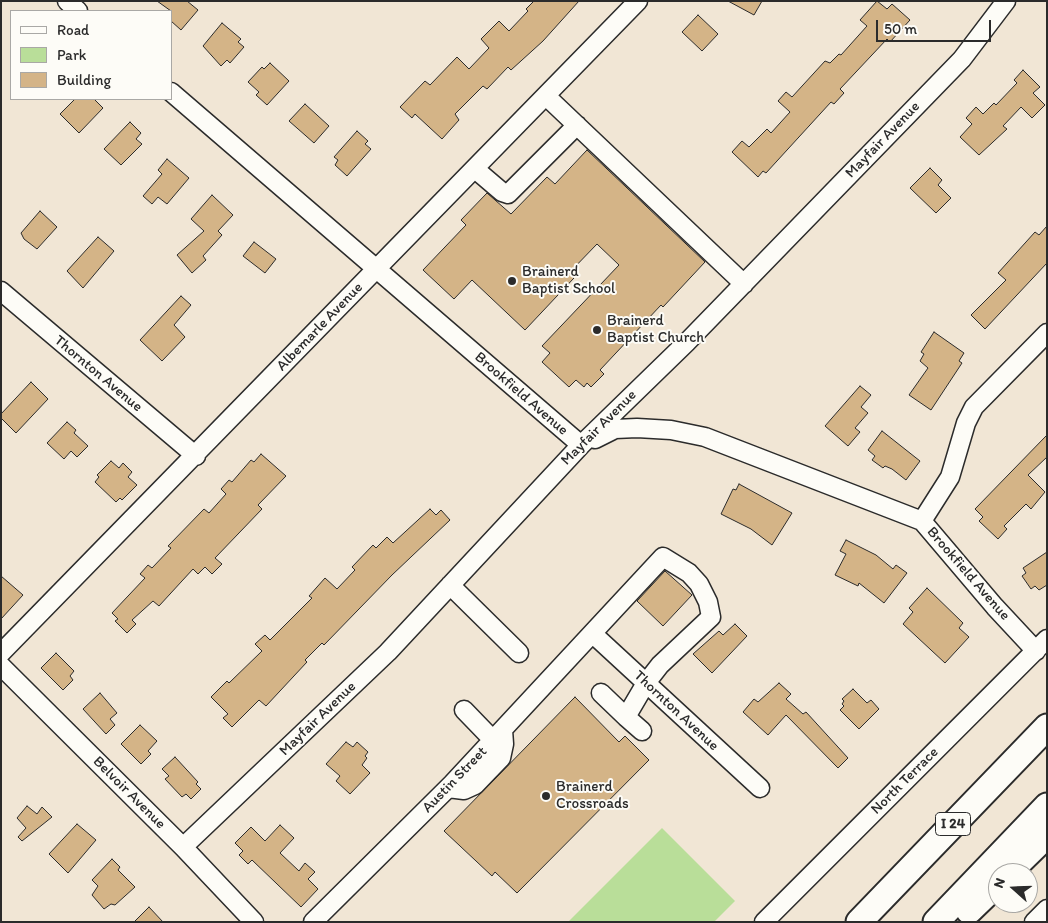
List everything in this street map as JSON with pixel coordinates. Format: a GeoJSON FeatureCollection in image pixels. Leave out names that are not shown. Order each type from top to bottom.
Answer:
{"type":"FeatureCollection","features":[{"type":"Feature","properties":{"kind":"highway","name":"I 24"},"geometry":{"type":"LineString","coordinates":[[859,922],[1047,727]]}},
{"type":"Feature","properties":{"kind":"highway"},"geometry":{"type":"LineString","coordinates":[[936,922],[1047,806]]}},
{"type":"Feature","properties":{"kind":"highway"},"geometry":{"type":"LineString","coordinates":[[1018,863],[1047,835]]}},
{"type":"Feature","properties":{"kind":"highway"},"geometry":{"type":"LineString","coordinates":[[959,922],[988,893]]}},
{"type":"Feature","properties":{"kind":"street"},"geometry":{"type":"LineString","coordinates":[[67,1],[77,10]]}},
{"type":"Feature","properties":{"kind":"street","name":"Albemarle Avenue"},"geometry":{"type":"LineString","coordinates":[[1,653],[196,456],[638,1]]}},
{"type":"Feature","properties":{"kind":"street","name":"Mayfair Avenue"},"geometry":{"type":"LineString","coordinates":[[184,848],[388,652],[581,445],[688,342],[962,59],[1006,1]]}},
{"type":"Feature","properties":{"kind":"street","name":"Brookfield Avenue"},"geometry":{"type":"LineString","coordinates":[[172,93],[581,445],[615,429],[671,430],[705,437],[922,521],[995,607],[1041,645]]}},
{"type":"Feature","properties":{"kind":"street"},"geometry":{"type":"LineString","coordinates":[[546,96],[744,284]]}},
{"type":"Feature","properties":{"kind":"street"},"geometry":{"type":"LineString","coordinates":[[475,169],[502,192],[508,194],[577,125]]}},
{"type":"Feature","properties":{"kind":"street","name":"Thornton Avenue"},"geometry":{"type":"LineString","coordinates":[[1,291],[196,456]]}},
{"type":"Feature","properties":{"kind":"street"},"geometry":{"type":"LineString","coordinates":[[922,521],[950,477],[966,423],[974,406],[1047,332]]}},
{"type":"Feature","properties":{"kind":"street","name":"Austin Street"},"geometry":{"type":"LineString","coordinates":[[313,922],[448,788],[663,557],[689,573],[699,584],[712,617],[660,665],[646,683]]}},
{"type":"Feature","properties":{"kind":"street"},"geometry":{"type":"LineString","coordinates":[[450,585],[519,653]]}},
{"type":"Feature","properties":{"kind":"street","name":"Thornton Avenue"},"geometry":{"type":"LineString","coordinates":[[593,634],[760,788]]}},
{"type":"Feature","properties":{"kind":"street","name":"North Terrace"},"geometry":{"type":"LineString","coordinates":[[764,922],[1041,645]]}},
{"type":"Feature","properties":{"kind":"street","name":"Belvoir Avenue"},"geometry":{"type":"LineString","coordinates":[[1,666],[184,848],[254,922]]}},
{"type":"Feature","properties":{"kind":"street"},"geometry":{"type":"LineString","coordinates":[[626,717],[646,683]]}},
{"type":"Feature","properties":{"kind":"street"},"geometry":{"type":"LineString","coordinates":[[601,692],[642,731]]}},
{"type":"Feature","properties":{"kind":"street"},"geometry":{"type":"LineString","coordinates":[[464,710],[498,735]]}},
{"type":"Feature","properties":{"kind":"street"},"geometry":{"type":"LineString","coordinates":[[1034,922],[1047,909]]}},
{"type":"Feature","properties":{"kind":"green space"},"geometry":{"type":"Polygon","coordinates":[[[662,828],[735,901],[714,922],[568,922],[662,828]]]}},
{"type":"Feature","properties":{"kind":"building"},"geometry":{"type":"Polygon","coordinates":[[[157,1],[187,1],[198,10],[181,30],[172,22],[172,10],[157,1]]]}},
{"type":"Feature","properties":{"kind":"building"},"geometry":{"type":"Polygon","coordinates":[[[534,1],[579,1],[543,41],[511,70],[508,67],[487,89],[483,86],[455,114],[459,120],[442,139],[415,114],[412,118],[400,107],[425,81],[430,85],[457,57],[469,69],[489,48],[481,39],[499,21],[509,31],[528,11],[526,9],[534,1]]]}},
{"type":"Feature","properties":{"kind":"building"},"geometry":{"type":"Polygon","coordinates":[[[728,1],[762,1],[754,15],[728,1]]]}},
{"type":"Feature","properties":{"kind":"building"},"geometry":{"type":"Polygon","coordinates":[[[877,1],[887,9],[892,4],[910,20],[890,42],[887,39],[840,89],[844,93],[834,104],[831,102],[766,173],[763,171],[758,177],[732,152],[742,141],[749,147],[767,129],[771,133],[790,112],[778,101],[786,92],[792,97],[825,61],[830,63],[839,54],[841,55],[867,26],[860,20],[877,1]]]}},
{"type":"Feature","properties":{"kind":"building"},"geometry":{"type":"Polygon","coordinates":[[[698,15],[718,34],[702,51],[682,32],[698,15]]]}},
{"type":"Feature","properties":{"kind":"building"},"geometry":{"type":"Polygon","coordinates":[[[222,23],[241,39],[238,42],[244,47],[230,63],[227,60],[221,66],[203,46],[222,23]]]}},
{"type":"Feature","properties":{"kind":"building"},"geometry":{"type":"Polygon","coordinates":[[[270,63],[289,81],[267,105],[256,95],[259,92],[248,82],[262,67],[264,69],[270,63]]]}},
{"type":"Feature","properties":{"kind":"building"},"geometry":{"type":"Polygon","coordinates":[[[1023,70],[1040,87],[1033,93],[1045,105],[1032,118],[1021,107],[1003,126],[1007,129],[979,155],[960,137],[972,124],[966,118],[976,107],[983,114],[994,103],[996,105],[1017,83],[1014,80],[1023,70]]]}},
{"type":"Feature","properties":{"kind":"building"},"geometry":{"type":"Polygon","coordinates":[[[74,100],[95,100],[103,108],[79,133],[60,114],[74,100]]]}},
{"type":"Feature","properties":{"kind":"building"},"geometry":{"type":"Polygon","coordinates":[[[305,104],[329,126],[314,143],[289,121],[305,104]]]}},
{"type":"Feature","properties":{"kind":"building"},"geometry":{"type":"Polygon","coordinates":[[[130,122],[141,133],[136,139],[142,144],[121,165],[104,149],[130,122]]]}},
{"type":"Feature","properties":{"kind":"building"},"geometry":{"type":"Polygon","coordinates":[[[357,131],[368,141],[365,144],[371,149],[347,176],[335,165],[338,160],[334,157],[357,131]]]}},
{"type":"Feature","properties":{"kind":"building"},"geometry":{"type":"Polygon","coordinates":[[[587,150],[705,262],[663,307],[661,305],[600,370],[604,374],[591,387],[587,383],[584,387],[576,380],[569,387],[542,362],[550,353],[542,346],[619,265],[597,244],[569,273],[574,278],[525,330],[472,280],[454,299],[423,270],[466,225],[461,220],[487,193],[511,214],[547,177],[555,184],[587,150]]]}},
{"type":"Feature","properties":{"kind":"building"},"geometry":{"type":"Polygon","coordinates":[[[167,159],[189,178],[167,204],[158,197],[152,204],[143,196],[162,174],[158,170],[167,159]]]}},
{"type":"Feature","properties":{"kind":"building"},"geometry":{"type":"Polygon","coordinates":[[[930,168],[942,180],[938,185],[951,198],[936,213],[910,188],[930,168]]]}},
{"type":"Feature","properties":{"kind":"building"},"geometry":{"type":"Polygon","coordinates":[[[212,195],[233,215],[218,231],[222,235],[203,256],[206,260],[192,273],[177,255],[204,231],[191,219],[212,195]]]}},
{"type":"Feature","properties":{"kind":"building"},"geometry":{"type":"Polygon","coordinates":[[[40,211],[57,227],[37,249],[24,239],[21,233],[40,211]]]}},
{"type":"Feature","properties":{"kind":"building"},"geometry":{"type":"Polygon","coordinates":[[[1047,226],[1047,263],[985,329],[971,315],[1006,280],[998,273],[1035,232],[1039,235],[1047,226]]]}},
{"type":"Feature","properties":{"kind":"building"},"geometry":{"type":"Polygon","coordinates":[[[98,237],[114,251],[83,288],[67,271],[98,237]]]}},
{"type":"Feature","properties":{"kind":"building"},"geometry":{"type":"Polygon","coordinates":[[[254,242],[276,259],[265,273],[243,256],[254,242]]]}},
{"type":"Feature","properties":{"kind":"building"},"geometry":{"type":"Polygon","coordinates":[[[181,296],[191,305],[174,325],[185,337],[162,361],[140,340],[181,296]]]}},
{"type":"Feature","properties":{"kind":"building"},"geometry":{"type":"Polygon","coordinates":[[[934,332],[964,353],[959,361],[962,363],[931,410],[909,395],[928,368],[920,361],[924,354],[921,352],[934,332]]]}},
{"type":"Feature","properties":{"kind":"building"},"geometry":{"type":"Polygon","coordinates":[[[31,382],[48,399],[16,433],[1,418],[1,414],[31,382]]]}},
{"type":"Feature","properties":{"kind":"building"},"geometry":{"type":"Polygon","coordinates":[[[860,386],[871,395],[861,407],[868,413],[855,428],[860,432],[848,446],[825,426],[860,386]]]}},
{"type":"Feature","properties":{"kind":"building"},"geometry":{"type":"Polygon","coordinates":[[[67,422],[76,430],[74,433],[88,446],[77,457],[71,451],[64,459],[47,443],[67,422]]]}},
{"type":"Feature","properties":{"kind":"building"},"geometry":{"type":"Polygon","coordinates":[[[882,431],[920,461],[906,480],[892,469],[885,466],[883,468],[872,460],[875,456],[868,450],[882,431]]]}},
{"type":"Feature","properties":{"kind":"building"},"geometry":{"type":"Polygon","coordinates":[[[1047,435],[1047,457],[1028,475],[1045,492],[1031,509],[1026,504],[1004,526],[1007,529],[998,539],[979,521],[983,517],[975,509],[1047,435]]]}},
{"type":"Feature","properties":{"kind":"building"},"geometry":{"type":"Polygon","coordinates":[[[261,454],[286,476],[258,505],[262,509],[215,558],[222,564],[212,574],[205,567],[198,574],[193,569],[159,606],[153,601],[132,620],[136,624],[127,633],[115,621],[118,619],[112,613],[145,578],[140,574],[148,565],[152,568],[171,548],[168,546],[204,509],[209,513],[226,494],[221,489],[229,480],[232,482],[251,460],[254,462],[261,454]]]}},
{"type":"Feature","properties":{"kind":"building"},"geometry":{"type":"Polygon","coordinates":[[[111,461],[119,468],[123,463],[132,472],[128,477],[137,485],[122,500],[120,498],[116,502],[95,482],[99,477],[97,475],[111,461]]]}},
{"type":"Feature","properties":{"kind":"building"},"geometry":{"type":"Polygon","coordinates":[[[739,484],[792,513],[772,545],[751,529],[721,514],[733,489],[736,490],[739,484]]]}},
{"type":"Feature","properties":{"kind":"building"},"geometry":{"type":"Polygon","coordinates":[[[430,509],[436,515],[441,510],[450,520],[392,575],[324,645],[322,643],[305,660],[307,662],[266,706],[259,700],[232,727],[223,718],[228,714],[211,697],[227,681],[229,683],[262,651],[255,644],[265,635],[270,640],[312,598],[309,596],[325,578],[337,589],[355,570],[352,567],[373,545],[376,548],[387,537],[393,543],[430,509]]]}},
{"type":"Feature","properties":{"kind":"building"},"geometry":{"type":"Polygon","coordinates":[[[846,540],[876,555],[893,569],[896,565],[907,573],[884,603],[859,583],[858,586],[835,575],[846,554],[840,551],[846,540]]]}},
{"type":"Feature","properties":{"kind":"building"},"geometry":{"type":"Polygon","coordinates":[[[1047,552],[1047,585],[1039,590],[1035,586],[1031,589],[1022,576],[1026,573],[1023,568],[1047,552]]]}},
{"type":"Feature","properties":{"kind":"building"},"geometry":{"type":"Polygon","coordinates":[[[665,571],[692,595],[663,626],[637,601],[665,571]]]}},
{"type":"Feature","properties":{"kind":"building"},"geometry":{"type":"Polygon","coordinates":[[[1,576],[23,595],[1,619],[1,576]]]}},
{"type":"Feature","properties":{"kind":"building"},"geometry":{"type":"Polygon","coordinates":[[[927,588],[963,623],[959,628],[969,637],[945,663],[903,624],[913,612],[909,608],[927,588]]]}},
{"type":"Feature","properties":{"kind":"building"},"geometry":{"type":"Polygon","coordinates":[[[735,624],[747,636],[712,673],[693,654],[719,631],[723,635],[735,624]]]}},
{"type":"Feature","properties":{"kind":"building"},"geometry":{"type":"Polygon","coordinates":[[[56,653],[74,671],[70,676],[73,680],[63,690],[41,668],[56,653]]]}},
{"type":"Feature","properties":{"kind":"building"},"geometry":{"type":"Polygon","coordinates":[[[779,683],[791,694],[786,699],[803,714],[806,712],[848,758],[838,768],[786,715],[768,735],[743,712],[754,699],[758,702],[779,683]]]}},
{"type":"Feature","properties":{"kind":"building"},"geometry":{"type":"Polygon","coordinates":[[[853,689],[867,703],[871,700],[879,709],[859,729],[840,710],[844,706],[842,699],[853,689]]]}},
{"type":"Feature","properties":{"kind":"building"},"geometry":{"type":"Polygon","coordinates":[[[100,693],[117,713],[110,719],[115,725],[106,734],[83,709],[100,693]]]}},
{"type":"Feature","properties":{"kind":"building","name":"Brainerd Crossroads"},"geometry":{"type":"Polygon","coordinates":[[[575,697],[619,742],[625,736],[649,760],[517,893],[495,872],[492,876],[444,831],[575,697]]]}},
{"type":"Feature","properties":{"kind":"building"},"geometry":{"type":"Polygon","coordinates":[[[140,725],[157,741],[148,751],[151,754],[141,764],[121,744],[140,725]]]}},
{"type":"Feature","properties":{"kind":"building"},"geometry":{"type":"Polygon","coordinates":[[[346,742],[353,747],[357,742],[368,752],[365,756],[367,758],[362,765],[370,773],[350,794],[336,781],[340,776],[326,764],[346,742]]]}},
{"type":"Feature","properties":{"kind":"building"},"geometry":{"type":"Polygon","coordinates":[[[175,757],[198,782],[196,784],[201,789],[191,799],[186,794],[182,797],[165,779],[169,776],[162,769],[175,757]]]}},
{"type":"Feature","properties":{"kind":"building"},"geometry":{"type":"Polygon","coordinates":[[[27,806],[37,814],[42,807],[52,817],[22,841],[18,837],[26,828],[17,818],[27,806]]]}},
{"type":"Feature","properties":{"kind":"building"},"geometry":{"type":"Polygon","coordinates":[[[77,824],[96,840],[68,873],[49,854],[77,824]]]}},
{"type":"Feature","properties":{"kind":"building"},"geometry":{"type":"Polygon","coordinates":[[[280,825],[294,838],[280,853],[299,871],[305,863],[315,872],[308,879],[318,889],[301,907],[252,860],[248,864],[239,855],[243,851],[235,843],[251,827],[265,841],[280,825]]]}},
{"type":"Feature","properties":{"kind":"building"},"geometry":{"type":"Polygon","coordinates":[[[112,859],[120,867],[118,870],[135,887],[115,905],[111,904],[104,909],[92,895],[98,886],[92,880],[112,859]]]}},
{"type":"Feature","properties":{"kind":"building"},"geometry":{"type":"Polygon","coordinates":[[[149,907],[163,922],[134,922],[149,907]]]}},
{"type":"Feature","properties":{"kind":"place","name":"Brainerd Baptist School"},"geometry":{"type":"Point","coordinates":[512,281]}},
{"type":"Feature","properties":{"kind":"place","name":"Brainerd Baptist Church"},"geometry":{"type":"Point","coordinates":[597,330]}},
{"type":"Feature","properties":{"kind":"place","name":"Brainerd Crossroads"},"geometry":{"type":"Point","coordinates":[546,796]}}]}
